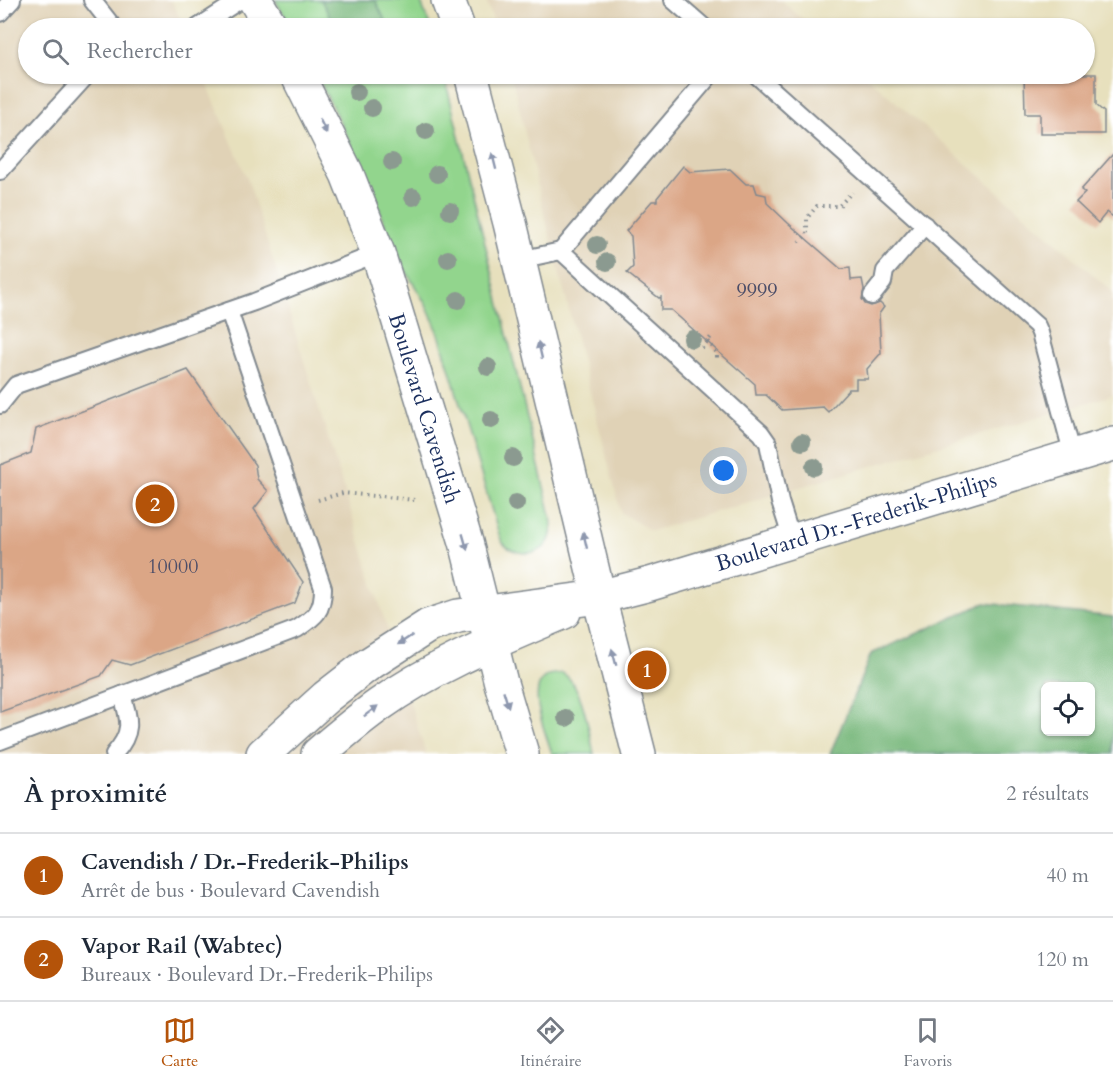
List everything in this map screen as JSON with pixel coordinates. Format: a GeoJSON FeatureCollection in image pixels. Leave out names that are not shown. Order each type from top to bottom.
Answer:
{"type":"FeatureCollection","features":[{"type":"Feature","properties":{"kind":"main road"},"geometry":{"type":"LineString","coordinates":[[255,0],[266,18]]}},
{"type":"Feature","properties":{"kind":"main road"},"geometry":{"type":"LineString","coordinates":[[448,0],[454,18]]}},
{"type":"Feature","properties":{"kind":"main road","name":"Boulevard Cavendish"},"geometry":{"type":"LineString","coordinates":[[302,84],[347,174],[378,253],[466,542],[491,644],[522,754]]}},
{"type":"Feature","properties":{"kind":"main road"},"geometry":{"type":"LineString","coordinates":[[474,84],[519,260],[599,597],[639,754]]}},
{"type":"Feature","properties":{"kind":"main road","name":"Boulevard Dr.-Frederik-Philips"},"geometry":{"type":"LineString","coordinates":[[263,754],[326,697],[366,666],[405,640],[442,620],[484,612],[599,597],[651,584],[1113,444]]}},
{"type":"Feature","properties":{"kind":"main road","name":"Boulevard Dr.-Frederik-Philips"},"geometry":{"type":"LineString","coordinates":[[318,754],[351,726],[398,692],[491,644],[599,597]]}},
{"type":"Feature","properties":{"kind":"lane"},"geometry":{"type":"LineString","coordinates":[[0,12],[12,0]]}},
{"type":"Feature","properties":{"kind":"lane"},"geometry":{"type":"LineString","coordinates":[[92,0],[106,18]]}},
{"type":"Feature","properties":{"kind":"lane"},"geometry":{"type":"LineString","coordinates":[[212,18],[240,0]]}},
{"type":"Feature","properties":{"kind":"lane"},"geometry":{"type":"LineString","coordinates":[[673,0],[694,18]]}},
{"type":"Feature","properties":{"kind":"lane"},"geometry":{"type":"LineString","coordinates":[[0,171],[79,84]]}},
{"type":"Feature","properties":{"kind":"lane"},"geometry":{"type":"LineString","coordinates":[[519,260],[561,251],[703,84]]}},
{"type":"Feature","properties":{"kind":"lane"},"geometry":{"type":"LineString","coordinates":[[766,84],[1037,326],[1073,456]]}},
{"type":"Feature","properties":{"kind":"lane"},"geometry":{"type":"LineString","coordinates":[[872,296],[883,282],[885,271],[925,225]]}},
{"type":"Feature","properties":{"kind":"lane"},"geometry":{"type":"LineString","coordinates":[[561,251],[761,433],[768,443],[780,502],[792,540]]}},
{"type":"Feature","properties":{"kind":"lane"},"geometry":{"type":"LineString","coordinates":[[0,405],[16,385],[229,311],[378,253]]}},
{"type":"Feature","properties":{"kind":"lane"},"geometry":{"type":"LineString","coordinates":[[0,741],[297,629],[321,608],[323,588],[229,311]]}},
{"type":"Feature","properties":{"kind":"lane"},"geometry":{"type":"LineString","coordinates":[[114,754],[127,737],[129,726],[122,695]]}},
{"type":"Feature","properties":{"kind":"path"},"geometry":{"type":"LineString","coordinates":[[799,242],[807,234],[807,218],[817,206],[839,206],[858,185]]}},
{"type":"Feature","properties":{"kind":"path"},"geometry":{"type":"LineString","coordinates":[[704,345],[711,337]]}},
{"type":"Feature","properties":{"kind":"path"},"geometry":{"type":"LineString","coordinates":[[313,501],[343,493],[415,500]]}},
{"type":"Feature","properties":{"kind":"shaded area"},"geometry":{"type":"Polygon","coordinates":[[[0,0],[170,0],[180,18],[18,18],[18,84],[207,84],[249,183],[426,754],[0,754],[0,0]]]}},
{"type":"Feature","properties":{"kind":"shaded area"},"geometry":{"type":"Polygon","coordinates":[[[486,0],[781,0],[802,18],[492,18],[486,0]]]}},
{"type":"Feature","properties":{"kind":"shaded area"},"geometry":{"type":"Polygon","coordinates":[[[513,84],[875,84],[1113,292],[1113,395],[651,531],[621,513],[513,84]]]}},
{"type":"Feature","properties":{"kind":"green space"},"geometry":{"type":"Polygon","coordinates":[[[275,0],[420,0],[427,18],[286,18],[275,0]]]}},
{"type":"Feature","properties":{"kind":"green space"},"geometry":{"type":"Polygon","coordinates":[[[321,0],[375,0],[384,18],[331,18],[321,0]]]}},
{"type":"Feature","properties":{"kind":"green space"},"geometry":{"type":"Polygon","coordinates":[[[321,84],[446,84],[551,516],[549,539],[542,549],[536,552],[517,552],[506,546],[500,538],[439,334],[427,306],[395,253],[369,181],[321,84]]]}},
{"type":"Feature","properties":{"kind":"green space"},"geometry":{"type":"Polygon","coordinates":[[[985,603],[1113,617],[1113,754],[830,754],[871,654],[985,603]]]}},
{"type":"Feature","properties":{"kind":"green space"},"geometry":{"type":"Polygon","coordinates":[[[562,673],[575,687],[580,698],[594,754],[552,754],[539,712],[538,690],[541,681],[548,675],[562,673]]]}},
{"type":"Feature","properties":{"kind":"building"},"geometry":{"type":"Polygon","coordinates":[[[1096,74],[1096,105],[1104,112],[1104,134],[1040,134],[1040,114],[1025,114],[1024,84],[1095,84],[1096,74]]]}},
{"type":"Feature","properties":{"kind":"building"},"geometry":{"type":"Polygon","coordinates":[[[1113,154],[1113,217],[1107,212],[1098,223],[1076,202],[1085,193],[1081,190],[1113,154]]]}},
{"type":"Feature","properties":{"kind":"building"},"geometry":{"type":"Polygon","coordinates":[[[683,166],[690,172],[730,169],[746,184],[754,184],[757,193],[766,195],[767,203],[788,223],[841,269],[850,268],[851,280],[862,279],[864,289],[862,299],[865,304],[871,306],[880,303],[884,307],[879,314],[881,353],[867,369],[868,379],[856,379],[856,389],[849,389],[828,412],[823,407],[782,410],[766,395],[756,395],[755,384],[671,310],[661,310],[661,297],[659,298],[627,273],[633,267],[631,236],[626,231],[652,201],[657,201],[683,166]]]}},
{"type":"Feature","properties":{"kind":"building"},"geometry":{"type":"Polygon","coordinates":[[[188,370],[255,465],[257,479],[268,491],[254,509],[303,582],[295,603],[130,665],[112,660],[101,676],[0,712],[0,465],[31,453],[36,429],[188,370]]]}},
{"type":"Feature","properties":{"kind":"place","name":"Vapor Rail (Wabtec)"},"geometry":{"type":"Point","coordinates":[155,504]}},
{"type":"Feature","properties":{"kind":"place","name":"Cavendish / Dr.-Frederik-Philips"},"geometry":{"type":"Point","coordinates":[647,670]}}]}
